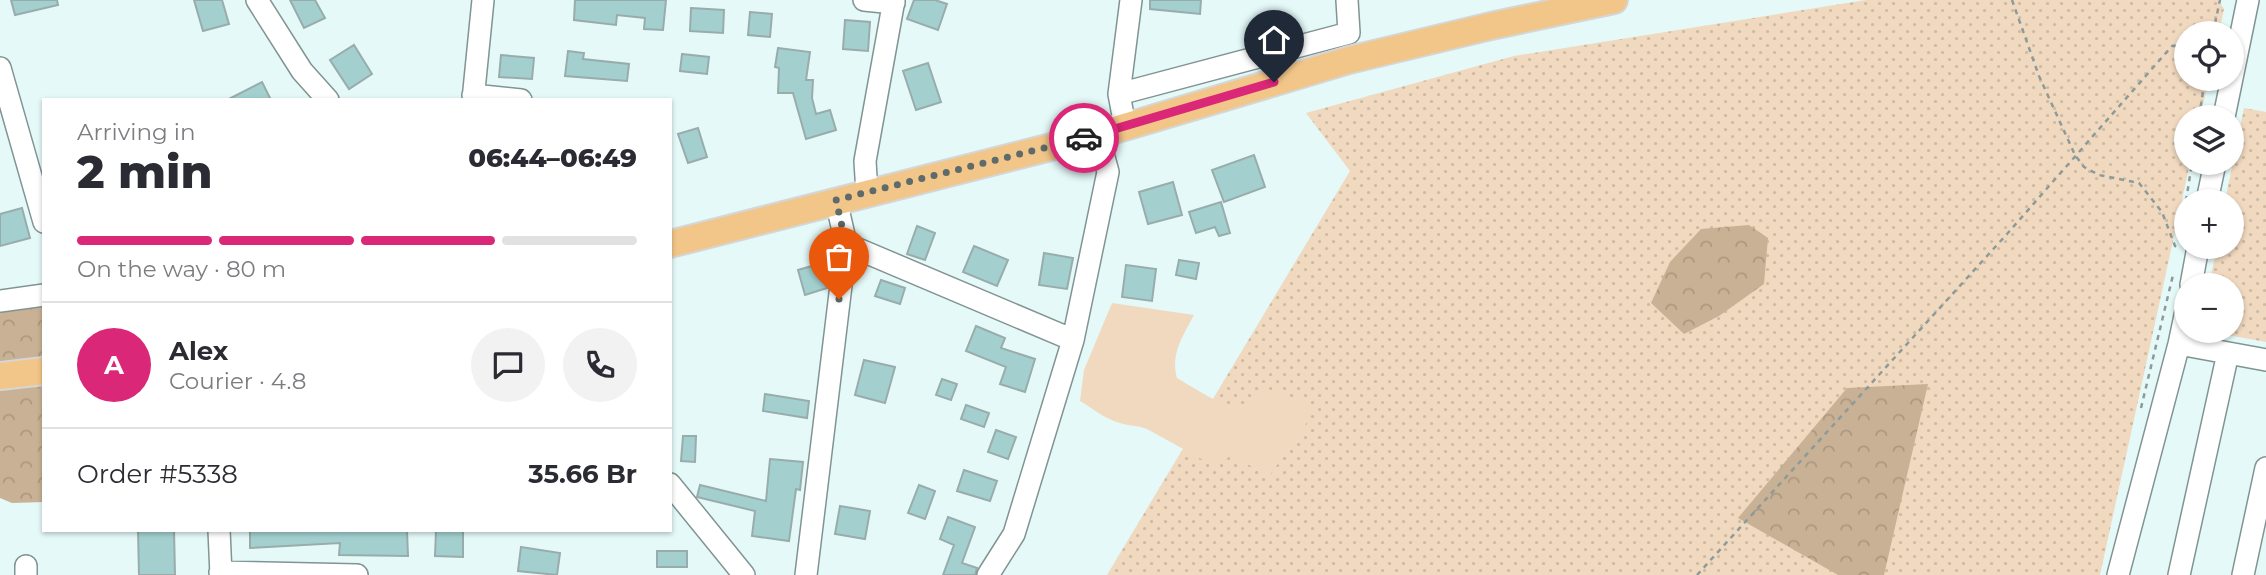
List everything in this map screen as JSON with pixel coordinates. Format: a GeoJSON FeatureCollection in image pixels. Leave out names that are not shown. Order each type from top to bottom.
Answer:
{"type":"FeatureCollection","features":[{"type":"Feature","properties":{"kind":"main road"},"geometry":{"type":"LineString","coordinates":[[672,243],[1098,135],[1349,60],[1614,0]]}},
{"type":"Feature","properties":{"kind":"main road"},"geometry":{"type":"LineString","coordinates":[[0,376],[42,371]]}},
{"type":"Feature","properties":{"kind":"street"},"geometry":{"type":"LineString","coordinates":[[257,0],[302,71],[326,98]]}},
{"type":"Feature","properties":{"kind":"street"},"geometry":{"type":"LineString","coordinates":[[473,97],[483,0]]}},
{"type":"Feature","properties":{"kind":"street"},"geometry":{"type":"LineString","coordinates":[[1125,126],[1119,94],[1131,0]]}},
{"type":"Feature","properties":{"kind":"street"},"geometry":{"type":"LineString","coordinates":[[1119,94],[1349,33],[1347,0]]}},
{"type":"Feature","properties":{"kind":"street"},"geometry":{"type":"LineString","coordinates":[[2226,105],[2248,0]]}},
{"type":"Feature","properties":{"kind":"street"},"geometry":{"type":"LineString","coordinates":[[867,193],[865,161],[879,1]]}},
{"type":"Feature","properties":{"kind":"street"},"geometry":{"type":"LineString","coordinates":[[0,68],[42,215]]}},
{"type":"Feature","properties":{"kind":"street"},"geometry":{"type":"LineString","coordinates":[[988,575],[1014,534],[1073,340],[1108,172],[1098,135]]}},
{"type":"Feature","properties":{"kind":"street"},"geometry":{"type":"LineString","coordinates":[[806,575],[846,244],[836,200]]}},
{"type":"Feature","properties":{"kind":"street"},"geometry":{"type":"LineString","coordinates":[[846,244],[1073,340]]}},
{"type":"Feature","properties":{"kind":"street"},"geometry":{"type":"LineString","coordinates":[[0,301],[42,295]]}},
{"type":"Feature","properties":{"kind":"street"},"geometry":{"type":"LineString","coordinates":[[2118,575],[2179,344],[2266,359]]}},
{"type":"Feature","properties":{"kind":"street"},"geometry":{"type":"LineString","coordinates":[[2179,575],[2228,353]]}},
{"type":"Feature","properties":{"kind":"street"},"geometry":{"type":"LineString","coordinates":[[2243,575],[2266,468]]}},
{"type":"Feature","properties":{"kind":"street"},"geometry":{"type":"LineString","coordinates":[[672,486],[744,575]]}},
{"type":"Feature","properties":{"kind":"street"},"geometry":{"type":"LineString","coordinates":[[219,532],[220,573],[358,575]]}},
{"type":"Feature","properties":{"kind":"path"},"geometry":{"type":"LineString","coordinates":[[2012,0],[2039,76],[2076,155],[2084,167],[2099,175],[2140,183],[2162,212],[2174,243]]}},
{"type":"Feature","properties":{"kind":"path"},"geometry":{"type":"LineString","coordinates":[[2216,21],[2220,0]]}},
{"type":"Feature","properties":{"kind":"path"},"geometry":{"type":"LineString","coordinates":[[1697,575],[2174,46]]}},
{"type":"Feature","properties":{"kind":"path"},"geometry":{"type":"LineString","coordinates":[[2141,412],[2174,304]]}},
{"type":"Feature","properties":{"kind":"shaded area"},"geometry":{"type":"Polygon","coordinates":[[[1866,0],[2218,0],[2224,9],[2222,21],[2174,21],[2174,91],[2206,91],[2203,105],[2174,105],[2174,175],[2187,175],[2184,189],[2174,189],[2174,236],[2100,575],[1107,575],[1350,171],[1306,113],[1514,56],[1866,0]]]}},
{"type":"Feature","properties":{"kind":"shaded area"},"geometry":{"type":"Polygon","coordinates":[[[2244,108],[2266,112],[2266,342],[2244,338],[2244,273],[2212,273],[2214,259],[2244,259],[2244,189],[2227,189],[2230,175],[2244,175],[2244,108]]]}},
{"type":"Feature","properties":{"kind":"shaded area"},"geometry":{"type":"Polygon","coordinates":[[[1112,303],[1194,315],[1176,353],[1175,369],[1177,378],[1210,397],[1229,406],[1244,407],[1253,402],[1265,388],[1312,405],[1310,418],[1270,475],[1230,456],[1216,467],[1147,429],[1114,421],[1080,401],[1084,370],[1112,303]]]}},
{"type":"Feature","properties":{"kind":"green space"},"geometry":{"type":"Polygon","coordinates":[[[1749,225],[1768,238],[1764,284],[1719,316],[1684,334],[1651,303],[1670,262],[1701,229],[1749,225]]]}},
{"type":"Feature","properties":{"kind":"green space"},"geometry":{"type":"Polygon","coordinates":[[[42,301],[42,359],[0,365],[0,306],[42,301]]]}},
{"type":"Feature","properties":{"kind":"green space"},"geometry":{"type":"Polygon","coordinates":[[[42,383],[42,502],[12,503],[0,498],[0,389],[42,383]]]}},
{"type":"Feature","properties":{"kind":"green space"},"geometry":{"type":"Polygon","coordinates":[[[1928,384],[1884,575],[1838,575],[1738,518],[1847,388],[1928,384]]]}},
{"type":"Feature","properties":{"kind":"building"},"geometry":{"type":"Polygon","coordinates":[[[11,0],[57,0],[58,5],[15,15],[11,0]]]}},
{"type":"Feature","properties":{"kind":"building"},"geometry":{"type":"Polygon","coordinates":[[[194,0],[222,0],[229,24],[203,31],[194,0]]]}},
{"type":"Feature","properties":{"kind":"building"},"geometry":{"type":"Polygon","coordinates":[[[290,0],[315,0],[325,18],[304,28],[290,0]]]}},
{"type":"Feature","properties":{"kind":"building"},"geometry":{"type":"Polygon","coordinates":[[[575,0],[666,0],[663,30],[644,29],[645,18],[617,15],[616,25],[574,20],[575,0]]]}},
{"type":"Feature","properties":{"kind":"building"},"geometry":{"type":"Polygon","coordinates":[[[914,0],[935,0],[947,4],[938,30],[907,19],[914,0]]]}},
{"type":"Feature","properties":{"kind":"building"},"geometry":{"type":"Polygon","coordinates":[[[1150,0],[1201,0],[1200,14],[1150,9],[1150,0]]]}},
{"type":"Feature","properties":{"kind":"building"},"geometry":{"type":"Polygon","coordinates":[[[691,8],[724,10],[723,33],[690,31],[691,8]]]}},
{"type":"Feature","properties":{"kind":"building"},"geometry":{"type":"Polygon","coordinates":[[[750,12],[772,14],[770,37],[748,35],[750,12]]]}},
{"type":"Feature","properties":{"kind":"building"},"geometry":{"type":"Polygon","coordinates":[[[845,20],[870,22],[868,51],[843,49],[845,20]]]}},
{"type":"Feature","properties":{"kind":"building"},"geometry":{"type":"Polygon","coordinates":[[[354,45],[372,74],[349,89],[330,60],[354,45]]]}},
{"type":"Feature","properties":{"kind":"building"},"geometry":{"type":"Polygon","coordinates":[[[778,48],[810,52],[806,80],[813,80],[812,98],[816,114],[830,110],[836,130],[806,139],[793,93],[778,93],[779,68],[775,67],[778,48]]]}},
{"type":"Feature","properties":{"kind":"building"},"geometry":{"type":"Polygon","coordinates":[[[568,51],[584,53],[583,59],[629,64],[627,81],[565,76],[568,51]]]}},
{"type":"Feature","properties":{"kind":"building"},"geometry":{"type":"Polygon","coordinates":[[[682,54],[709,57],[707,74],[680,71],[682,54]]]}},
{"type":"Feature","properties":{"kind":"building"},"geometry":{"type":"Polygon","coordinates":[[[501,55],[534,58],[532,79],[499,77],[501,55]]]}},
{"type":"Feature","properties":{"kind":"building"},"geometry":{"type":"Polygon","coordinates":[[[928,63],[941,102],[916,110],[903,71],[928,63]]]}},
{"type":"Feature","properties":{"kind":"building"},"geometry":{"type":"Polygon","coordinates":[[[262,82],[270,98],[231,98],[262,82]]]}},
{"type":"Feature","properties":{"kind":"building"},"geometry":{"type":"Polygon","coordinates":[[[698,128],[707,157],[688,163],[678,134],[698,128]]]}},
{"type":"Feature","properties":{"kind":"building"},"geometry":{"type":"Polygon","coordinates":[[[1254,155],[1265,187],[1224,202],[1212,170],[1254,155]]]}},
{"type":"Feature","properties":{"kind":"building"},"geometry":{"type":"Polygon","coordinates":[[[1173,182],[1182,215],[1148,224],[1139,192],[1173,182]]]}},
{"type":"Feature","properties":{"kind":"building"},"geometry":{"type":"Polygon","coordinates":[[[1221,202],[1230,233],[1219,236],[1215,227],[1196,233],[1189,212],[1221,202]]]}},
{"type":"Feature","properties":{"kind":"building"},"geometry":{"type":"Polygon","coordinates":[[[22,208],[30,238],[0,246],[0,214],[22,208]]]}},
{"type":"Feature","properties":{"kind":"building"},"geometry":{"type":"Polygon","coordinates":[[[917,226],[935,233],[925,260],[907,254],[917,226]]]}},
{"type":"Feature","properties":{"kind":"building"},"geometry":{"type":"Polygon","coordinates":[[[974,246],[1008,260],[997,286],[963,272],[974,246]]]}},
{"type":"Feature","properties":{"kind":"building"},"geometry":{"type":"Polygon","coordinates":[[[1044,253],[1073,258],[1067,289],[1039,285],[1044,253]]]}},
{"type":"Feature","properties":{"kind":"building"},"geometry":{"type":"Polygon","coordinates":[[[1179,260],[1199,263],[1196,279],[1176,275],[1179,260]]]}},
{"type":"Feature","properties":{"kind":"building"},"geometry":{"type":"Polygon","coordinates":[[[822,263],[827,288],[805,295],[798,270],[822,263]]]}},
{"type":"Feature","properties":{"kind":"building"},"geometry":{"type":"Polygon","coordinates":[[[1126,265],[1156,269],[1152,301],[1122,297],[1126,265]]]}},
{"type":"Feature","properties":{"kind":"building"},"geometry":{"type":"Polygon","coordinates":[[[881,280],[905,288],[900,304],[875,296],[881,280]]]}},
{"type":"Feature","properties":{"kind":"building"},"geometry":{"type":"Polygon","coordinates":[[[976,326],[1005,338],[1001,348],[1035,359],[1025,392],[1000,384],[1006,367],[966,351],[976,326]]]}},
{"type":"Feature","properties":{"kind":"building"},"geometry":{"type":"Polygon","coordinates":[[[864,360],[895,367],[885,403],[855,395],[864,360]]]}},
{"type":"Feature","properties":{"kind":"building"},"geometry":{"type":"Polygon","coordinates":[[[942,379],[957,384],[951,400],[936,395],[942,379]]]}},
{"type":"Feature","properties":{"kind":"building"},"geometry":{"type":"Polygon","coordinates":[[[765,394],[809,401],[807,418],[763,411],[765,394]]]}},
{"type":"Feature","properties":{"kind":"building"},"geometry":{"type":"Polygon","coordinates":[[[966,405],[989,413],[984,427],[961,419],[966,405]]]}},
{"type":"Feature","properties":{"kind":"building"},"geometry":{"type":"Polygon","coordinates":[[[996,430],[1016,437],[1008,459],[988,452],[996,430]]]}},
{"type":"Feature","properties":{"kind":"building"},"geometry":{"type":"Polygon","coordinates":[[[683,436],[696,436],[695,462],[681,461],[683,436]]]}},
{"type":"Feature","properties":{"kind":"building"},"geometry":{"type":"Polygon","coordinates":[[[770,459],[803,462],[800,490],[796,489],[789,541],[752,536],[755,511],[697,497],[700,485],[766,501],[770,459]]]}},
{"type":"Feature","properties":{"kind":"building"},"geometry":{"type":"Polygon","coordinates":[[[964,470],[997,481],[990,501],[957,491],[964,470]]]}},
{"type":"Feature","properties":{"kind":"building"},"geometry":{"type":"Polygon","coordinates":[[[919,485],[935,491],[925,519],[908,513],[919,485]]]}},
{"type":"Feature","properties":{"kind":"building"},"geometry":{"type":"Polygon","coordinates":[[[840,506],[870,511],[865,539],[835,534],[840,506]]]}},
{"type":"Feature","properties":{"kind":"building"},"geometry":{"type":"Polygon","coordinates":[[[948,517],[975,527],[962,563],[977,568],[975,575],[943,575],[954,545],[940,539],[948,517]]]}},
{"type":"Feature","properties":{"kind":"building"},"geometry":{"type":"Polygon","coordinates":[[[138,532],[174,532],[175,575],[139,575],[138,532]]]}},
{"type":"Feature","properties":{"kind":"building"},"geometry":{"type":"Polygon","coordinates":[[[250,532],[407,532],[408,556],[339,555],[340,543],[250,548],[250,532]]]}},
{"type":"Feature","properties":{"kind":"building"},"geometry":{"type":"Polygon","coordinates":[[[436,532],[463,532],[463,557],[435,556],[436,532]]]}},
{"type":"Feature","properties":{"kind":"building"},"geometry":{"type":"Polygon","coordinates":[[[521,547],[560,553],[557,575],[518,571],[521,547]]]}},
{"type":"Feature","properties":{"kind":"building"},"geometry":{"type":"Polygon","coordinates":[[[657,551],[687,551],[687,567],[657,567],[657,551]]]}},
{"type":"Feature","properties":{"kind":"way so far"},"geometry":{"type":"LineString","coordinates":[[839,299],[846,244],[836,200],[1084,138]]}},
{"type":"Feature","properties":{"kind":"route"},"geometry":{"type":"LineString","coordinates":[[1084,138],[1274,82]]}}]}
